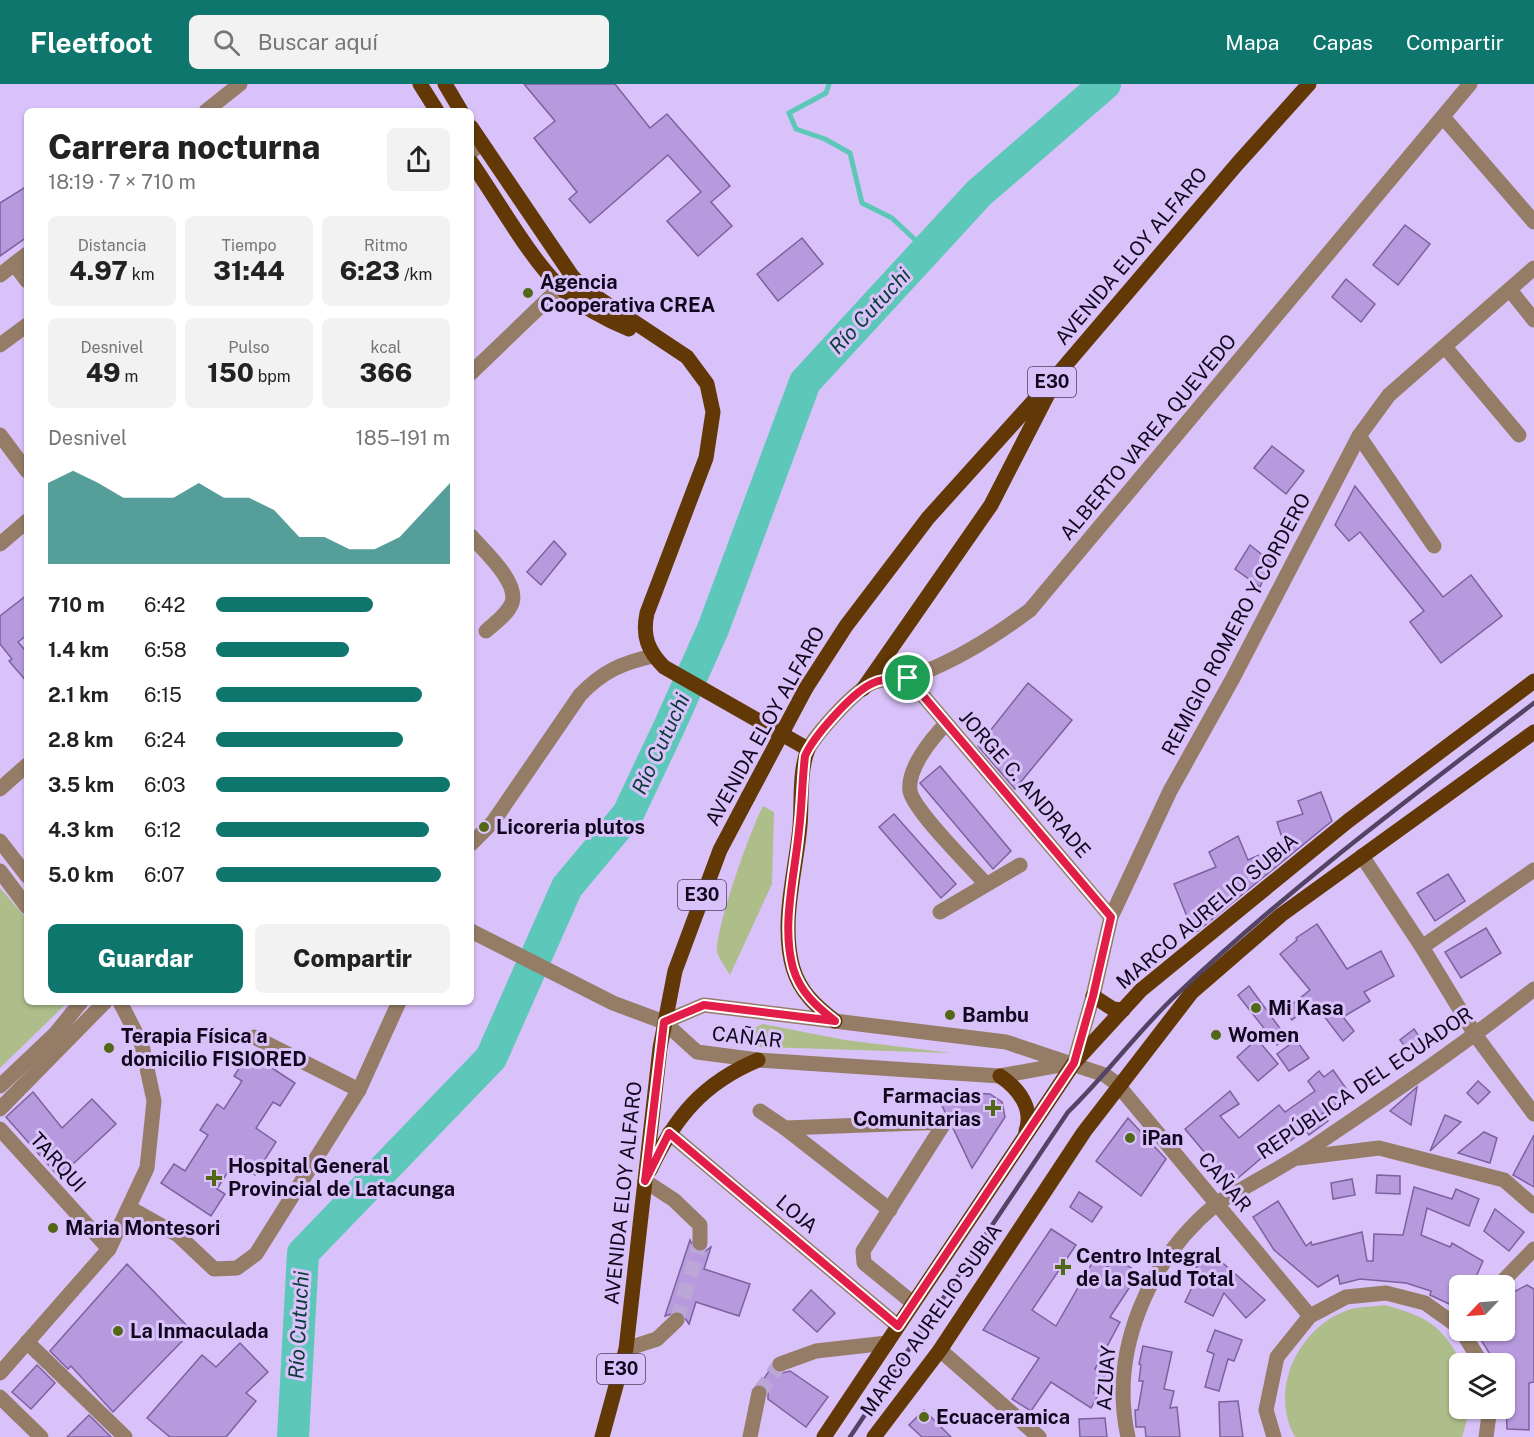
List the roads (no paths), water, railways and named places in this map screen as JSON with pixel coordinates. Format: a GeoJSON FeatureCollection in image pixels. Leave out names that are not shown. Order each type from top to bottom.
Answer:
{"type":"FeatureCollection","features":[{"type":"Feature","properties":{"kind":"main road"},"geometry":{"type":"LineString","coordinates":[[420,84],[433,105],[446,85],[459,108]]}},
{"type":"Feature","properties":{"kind":"main road","name":"AVENIDA ELOY ALFARO"},"geometry":{"type":"LineString","coordinates":[[602,1437],[626,1348],[664,1022],[675,971],[696,908],[720,850],[806,688],[846,626],[928,518],[1059,374],[1238,163],[1309,84]]}},
{"type":"Feature","properties":{"kind":"main road"},"geometry":{"type":"LineString","coordinates":[[476,148],[572,276],[586,290],[687,357],[707,384],[713,412],[706,458],[647,613],[645,634],[653,656],[664,667],[808,749],[805,756],[792,896],[790,951],[802,989],[814,1005],[835,1021]]}},
{"type":"Feature","properties":{"kind":"main road"},"geometry":{"type":"LineString","coordinates":[[474,166],[540,263],[561,288],[582,304],[625,328],[657,338]]}},
{"type":"Feature","properties":{"kind":"main road"},"geometry":{"type":"LineString","coordinates":[[863,689],[991,505],[1059,374]]}},
{"type":"Feature","properties":{"kind":"main road","name":"MARCO AURELIO SUBIA"},"geometry":{"type":"LineString","coordinates":[[824,1437],[1074,1063],[1141,990],[1348,821],[1534,681]]}},
{"type":"Feature","properties":{"kind":"main road","name":"MARCO AURELIO SUBIA"},"geometry":{"type":"LineString","coordinates":[[874,1437],[940,1350],[1117,1084],[1191,992],[1281,915],[1534,732]]}},
{"type":"Feature","properties":{"kind":"main road"},"geometry":{"type":"LineString","coordinates":[[1093,996],[1113,1010],[1123,1010]]}},
{"type":"Feature","properties":{"kind":"main road"},"geometry":{"type":"LineString","coordinates":[[645,1181],[669,1133],[699,1096],[717,1081],[758,1060]]}},
{"type":"Feature","properties":{"kind":"main road"},"geometry":{"type":"LineString","coordinates":[[1000,1076],[1018,1091],[1023,1099],[1029,1122],[1023,1137]]}},
{"type":"Feature","properties":{"kind":"street"},"geometry":{"type":"LineString","coordinates":[[210,108],[240,84]]}},
{"type":"Feature","properties":{"kind":"street","name":"ALBERTO VAREA QUEVEDO"},"geometry":{"type":"LineString","coordinates":[[808,749],[863,689],[884,680],[908,678],[924,673],[984,640],[1030,610],[1470,84]]}},
{"type":"Feature","properties":{"kind":"street"},"geometry":{"type":"LineString","coordinates":[[1443,117],[1534,222]]}},
{"type":"Feature","properties":{"kind":"street"},"geometry":{"type":"LineString","coordinates":[[0,275],[24,256]]}},
{"type":"Feature","properties":{"kind":"street"},"geometry":{"type":"LineString","coordinates":[[14,264],[24,277]]}},
{"type":"Feature","properties":{"kind":"street","name":"REMIGIO ROMERO Y CORDERO"},"geometry":{"type":"LineString","coordinates":[[1074,1063],[1093,996],[1111,917],[1170,791],[1233,678],[1359,436],[1389,395],[1534,268]]}},
{"type":"Feature","properties":{"kind":"street"},"geometry":{"type":"LineString","coordinates":[[474,370],[572,276]]}},
{"type":"Feature","properties":{"kind":"street"},"geometry":{"type":"LineString","coordinates":[[1510,290],[1534,320]]}},
{"type":"Feature","properties":{"kind":"street"},"geometry":{"type":"LineString","coordinates":[[0,345],[24,327]]}},
{"type":"Feature","properties":{"kind":"street"},"geometry":{"type":"LineString","coordinates":[[1445,347],[1519,435]]}},
{"type":"Feature","properties":{"kind":"street"},"geometry":{"type":"LineString","coordinates":[[0,435],[24,467]]}},
{"type":"Feature","properties":{"kind":"street"},"geometry":{"type":"LineString","coordinates":[[1359,436],[1434,546]]}},
{"type":"Feature","properties":{"kind":"street"},"geometry":{"type":"LineString","coordinates":[[0,544],[24,524]]}},
{"type":"Feature","properties":{"kind":"street"},"geometry":{"type":"LineString","coordinates":[[474,539],[506,575],[512,589],[512,602],[505,614],[486,631]]}},
{"type":"Feature","properties":{"kind":"street"},"geometry":{"type":"LineString","coordinates":[[474,841],[493,822],[580,695],[595,679],[625,662],[653,656]]}},
{"type":"Feature","properties":{"kind":"street","name":"JORGE C. ANDRADE"},"geometry":{"type":"LineString","coordinates":[[908,678],[1111,917]]}},
{"type":"Feature","properties":{"kind":"street"},"geometry":{"type":"LineString","coordinates":[[946,724],[930,743],[912,775],[910,792],[919,808],[986,884]]}},
{"type":"Feature","properties":{"kind":"street"},"geometry":{"type":"LineString","coordinates":[[0,789],[24,768]]}},
{"type":"Feature","properties":{"kind":"street"},"geometry":{"type":"LineString","coordinates":[[0,841],[24,872]]}},
{"type":"Feature","properties":{"kind":"street"},"geometry":{"type":"LineString","coordinates":[[1362,856],[1476,1035],[1534,1114]]}},
{"type":"Feature","properties":{"kind":"street"},"geometry":{"type":"LineString","coordinates":[[940,912],[1020,865]]}},
{"type":"Feature","properties":{"kind":"street"},"geometry":{"type":"LineString","coordinates":[[1422,947],[1534,870]]}},
{"type":"Feature","properties":{"kind":"street"},"geometry":{"type":"LineString","coordinates":[[0,871],[24,903]]}},
{"type":"Feature","properties":{"kind":"street"},"geometry":{"type":"LineString","coordinates":[[474,934],[613,1003],[664,1022]]}},
{"type":"Feature","properties":{"kind":"street","name":"REPÚBLICA DEL ECUADOR"},"geometry":{"type":"LineString","coordinates":[[1215,1204],[1297,1158],[1476,1035],[1534,989]]}},
{"type":"Feature","properties":{"kind":"street"},"geometry":{"type":"LineString","coordinates":[[0,1086],[55,1034],[79,1005]]}},
{"type":"Feature","properties":{"kind":"street"},"geometry":{"type":"LineString","coordinates":[[0,1109],[102,1005]]}},
{"type":"Feature","properties":{"kind":"street"},"geometry":{"type":"LineString","coordinates":[[0,1373],[109,1249],[147,1168],[154,1101],[142,1045],[122,1005]]}},
{"type":"Feature","properties":{"kind":"street"},"geometry":{"type":"LineString","coordinates":[[130,1208],[178,1235],[214,1269],[237,1268],[256,1254],[358,1090],[398,1005]]}},
{"type":"Feature","properties":{"kind":"street","name":"CAÑAR"},"geometry":{"type":"LineString","coordinates":[[1074,1063],[1000,1076],[758,1060],[697,1052],[664,1022],[704,1005],[1006,1042],[1074,1063],[1105,1075],[1117,1084],[1310,1316]]}},
{"type":"Feature","properties":{"kind":"street"},"geometry":{"type":"LineString","coordinates":[[254,1037],[358,1090]]}},
{"type":"Feature","properties":{"kind":"street"},"geometry":{"type":"LineString","coordinates":[[760,1111],[890,1210]]}},
{"type":"Feature","properties":{"kind":"street"},"geometry":{"type":"LineString","coordinates":[[784,1128],[945,1122],[863,1251],[864,1263],[913,1303]]}},
{"type":"Feature","properties":{"kind":"street","name":"TARQUI"},"geometry":{"type":"LineString","coordinates":[[0,1129],[109,1249]]}},
{"type":"Feature","properties":{"kind":"street","name":"LOJA"},"geometry":{"type":"LineString","coordinates":[[669,1133],[898,1326]]}},
{"type":"Feature","properties":{"kind":"street"},"geometry":{"type":"LineString","coordinates":[[1297,1158],[1379,1148],[1504,1180],[1534,1206]]}},
{"type":"Feature","properties":{"kind":"street"},"geometry":{"type":"LineString","coordinates":[[645,1181],[674,1200],[700,1225],[700,1243]]}},
{"type":"Feature","properties":{"kind":"street","name":"AZUAY"},"geometry":{"type":"LineString","coordinates":[[1128,1437],[1123,1415],[1127,1345],[1147,1291],[1175,1244],[1215,1204]]}},
{"type":"Feature","properties":{"kind":"street"},"geometry":{"type":"LineString","coordinates":[[1509,1275],[1534,1249]]}},
{"type":"Feature","properties":{"kind":"street"},"geometry":{"type":"LineString","coordinates":[[1274,1437],[1266,1410],[1277,1357],[1310,1316],[1346,1298],[1386,1293],[1425,1303],[1449,1320]]}},
{"type":"Feature","properties":{"kind":"street"},"geometry":{"type":"LineString","coordinates":[[626,1348],[657,1340],[677,1320]]}},
{"type":"Feature","properties":{"kind":"street"},"geometry":{"type":"LineString","coordinates":[[27,1342],[125,1437]]}},
{"type":"Feature","properties":{"kind":"street"},"geometry":{"type":"LineString","coordinates":[[780,1364],[816,1351],[887,1343]]}},
{"type":"Feature","properties":{"kind":"street"},"geometry":{"type":"LineString","coordinates":[[940,1350],[1039,1437]]}},
{"type":"Feature","properties":{"kind":"street"},"geometry":{"type":"LineString","coordinates":[[750,1437],[759,1393]]}},
{"type":"Feature","properties":{"kind":"street"},"geometry":{"type":"LineString","coordinates":[[0,1397],[41,1437]]}},
{"type":"Feature","properties":{"kind":"street"},"geometry":{"type":"LineString","coordinates":[[1486,1437],[1488,1419]]}},
{"type":"Feature","properties":{"kind":"waterway"},"geometry":{"type":"LineString","coordinates":[[829,84],[826,93],[789,113],[796,129],[825,139],[850,153],[862,203],[892,218],[926,250]]}},
{"type":"Feature","properties":{"kind":"waterway","name":"Río Cutuchi"},"geometry":{"type":"LineString","coordinates":[[293,1437],[303,1253],[491,1058],[567,887],[628,814],[670,725],[713,629],[805,382],[979,193],[1105,84]]}},
{"type":"Feature","properties":{"kind":"tunnel"},"geometry":{"type":"LineString","coordinates":[[677,1320],[700,1243]]}},
{"type":"Feature","properties":{"kind":"tunnel"},"geometry":{"type":"LineString","coordinates":[[759,1393],[780,1364]]}},
{"type":"Feature","properties":{"kind":"railway"},"geometry":{"type":"LineString","coordinates":[[850,1437],[1068,1112],[1158,1013],[1215,959],[1304,883],[1534,703]]}},
{"type":"Feature","properties":{"kind":"place","name":"Agencia Cooperativa CREA"},"geometry":{"type":"Point","coordinates":[528,293]}},
{"type":"Feature","properties":{"kind":"place","name":"Licoreria plutos"},"geometry":{"type":"Point","coordinates":[484,827]}},
{"type":"Feature","properties":{"kind":"place","name":"Mi Kasa"},"geometry":{"type":"Point","coordinates":[1256,1008]}},
{"type":"Feature","properties":{"kind":"place","name":"Bambu"},"geometry":{"type":"Point","coordinates":[950,1015]}},
{"type":"Feature","properties":{"kind":"place","name":"Women"},"geometry":{"type":"Point","coordinates":[1216,1035]}},
{"type":"Feature","properties":{"kind":"place","name":"Terapia Física a domicilio FISIORED"},"geometry":{"type":"Point","coordinates":[109,1048]}},
{"type":"Feature","properties":{"kind":"place","name":"Farmacias Comunitarias"},"geometry":{"type":"Point","coordinates":[993,1108]}},
{"type":"Feature","properties":{"kind":"place","name":"iPan"},"geometry":{"type":"Point","coordinates":[1130,1138]}},
{"type":"Feature","properties":{"kind":"place","name":"Hospital General Provincial de Latacunga"},"geometry":{"type":"Point","coordinates":[214,1178]}},
{"type":"Feature","properties":{"kind":"place","name":"Maria Montesori"},"geometry":{"type":"Point","coordinates":[53,1228]}},
{"type":"Feature","properties":{"kind":"place","name":"Centro Integral de la Salud Total"},"geometry":{"type":"Point","coordinates":[1063,1267]}},
{"type":"Feature","properties":{"kind":"place","name":"La Inmaculada"},"geometry":{"type":"Point","coordinates":[118,1331]}},
{"type":"Feature","properties":{"kind":"place","name":"Ecuaceramica"},"geometry":{"type":"Point","coordinates":[924,1417]}}]}
